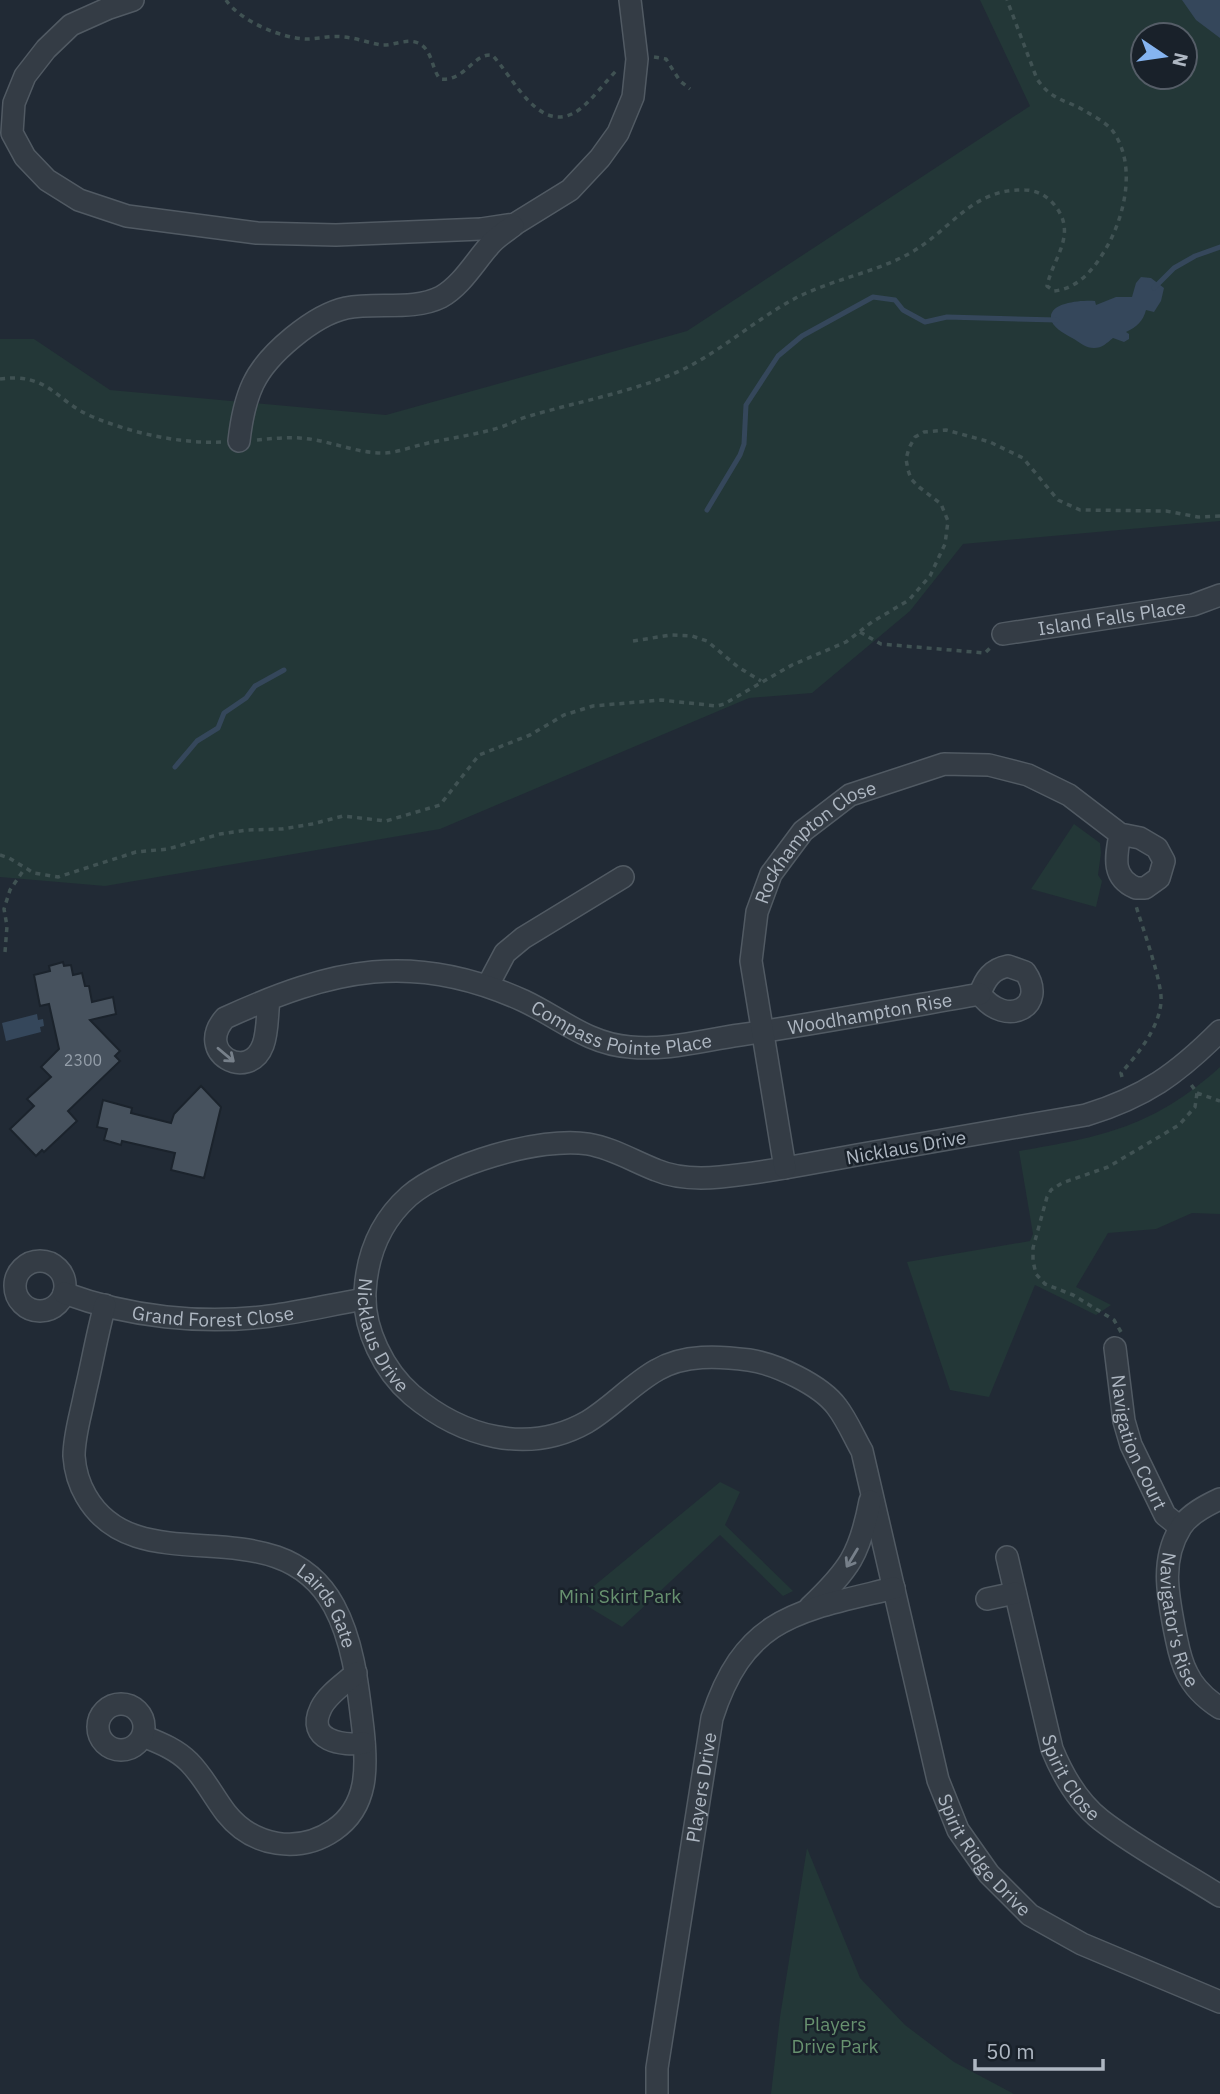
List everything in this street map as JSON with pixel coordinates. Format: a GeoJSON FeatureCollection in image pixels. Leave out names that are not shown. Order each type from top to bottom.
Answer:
{"type":"FeatureCollection","features":[{"type":"Feature","properties":{"kind":"street"},"geometry":{"type":"LineString","coordinates":[[133,0],[71,25],[25,76],[13,103],[12,133],[25,157],[47,180],[79,200],[127,216],[257,233],[336,235],[515,225]]}},
{"type":"Feature","properties":{"kind":"street"},"geometry":{"type":"LineString","coordinates":[[239,441],[253,384],[268,363],[299,333],[318,319],[345,309],[418,304],[442,296],[463,278],[491,243],[570,190],[600,158],[618,133],[633,97],[637,59],[630,0]]}},
{"type":"Feature","properties":{"kind":"street","name":"Island Falls Place"},"geometry":{"type":"LineString","coordinates":[[1003,634],[1193,606],[1220,595]]}},
{"type":"Feature","properties":{"kind":"street","name":"Rockhampton Close"},"geometry":{"type":"LineString","coordinates":[[785,1168],[751,961],[757,912],[771,874],[803,831],[850,795],[944,764],[989,765],[1028,775],[1069,795],[1121,834]]}},
{"type":"Feature","properties":{"kind":"street"},"geometry":{"type":"LineString","coordinates":[[488,985],[505,953],[523,937],[623,877]]}},
{"type":"Feature","properties":{"kind":"street","name":"Compass Pointe Place"},"geometry":{"type":"LineString","coordinates":[[270,1000],[323,979],[360,972],[398,970],[437,974],[488,985],[532,1005],[589,1038],[630,1048],[654,1048],[761,1032]]}},
{"type":"Feature","properties":{"kind":"street","name":"Woodhampton Rise"},"geometry":{"type":"LineString","coordinates":[[761,1032],[979,994]]}},
{"type":"Feature","properties":{"kind":"street","name":"Nicklaus Drive"},"geometry":{"type":"LineString","coordinates":[[894,1588],[862,1451],[836,1405],[798,1375],[753,1360],[698,1356],[659,1368],[585,1423],[547,1437],[511,1438],[471,1432],[433,1412],[401,1385],[380,1355],[370,1328],[365,1299],[366,1271],[376,1240],[389,1217],[411,1195],[442,1175],[501,1154],[547,1144],[587,1144],[619,1154],[659,1172],[690,1178],[718,1178],[1099,1111],[1136,1097],[1186,1063],[1220,1031]]}},
{"type":"Feature","properties":{"kind":"street"},"geometry":{"type":"LineString","coordinates":[[36,1261],[48,1262],[59,1269],[65,1280],[64,1293],[57,1304],[45,1311],[31,1310],[20,1302],[8,1272],[36,1261]]}},
{"type":"Feature","properties":{"kind":"street","name":"Grand Forest Close"},"geometry":{"type":"LineString","coordinates":[[64,1293],[149,1314],[211,1320],[271,1316],[365,1299]]}},
{"type":"Feature","properties":{"kind":"street","name":"Lairds Gate"},"geometry":{"type":"LineString","coordinates":[[105,1305],[75,1440],[77,1475],[85,1495],[93,1507],[117,1528],[131,1536],[149,1541],[270,1553],[302,1570],[321,1587],[342,1624],[356,1673],[366,1774],[361,1795],[353,1811],[341,1825],[327,1835],[300,1844],[287,1845],[260,1839],[240,1828],[189,1762],[171,1748],[143,1736]]}},
{"type":"Feature","properties":{"kind":"street","name":"Navigation Court"},"geometry":{"type":"LineString","coordinates":[[1118,1341],[1124,1421],[1131,1445],[1165,1515],[1180,1528]]}},
{"type":"Feature","properties":{"kind":"street","name":"Nicklaus Drive"},"geometry":{"type":"LineString","coordinates":[[809,1609],[835,1583],[853,1558],[862,1541],[872,1494]]}},
{"type":"Feature","properties":{"kind":"street","name":"Navigator's Rise"},"geometry":{"type":"LineString","coordinates":[[1220,1499],[1188,1518],[1180,1528],[1170,1558],[1166,1588],[1181,1660],[1197,1688],[1220,1708]]}},
{"type":"Feature","properties":{"kind":"street","name":"Spirit Close"},"geometry":{"type":"LineString","coordinates":[[1007,1557],[1052,1749],[1060,1770],[1073,1790],[1100,1819],[1220,1896]]}},
{"type":"Feature","properties":{"kind":"street","name":"Players Drive"},"geometry":{"type":"LineString","coordinates":[[657,2094],[659,2054],[712,1718],[721,1691],[742,1657],[779,1622],[809,1609],[894,1588]]}},
{"type":"Feature","properties":{"kind":"street","name":"Spirit Ridge Drive"},"geometry":{"type":"LineString","coordinates":[[894,1588],[938,1780],[958,1830],[989,1874],[1030,1914],[1082,1944],[1220,2002]]}},
{"type":"Feature","properties":{"kind":"street"},"geometry":{"type":"LineString","coordinates":[[987,1600],[1015,1593]]}},
{"type":"Feature","properties":{"kind":"street"},"geometry":{"type":"LineString","coordinates":[[356,1673],[321,1707],[319,1724],[321,1733],[333,1742],[347,1746],[365,1743]]}},
{"type":"Feature","properties":{"kind":"path"},"geometry":{"type":"LineString","coordinates":[[226,0],[233,10],[250,21],[294,37],[346,37],[383,45],[411,41],[418,43],[429,54],[440,79],[454,78],[482,55],[492,55],[530,103],[555,116],[564,117],[579,110],[620,68],[637,59],[666,59],[680,81],[690,89]]}},
{"type":"Feature","properties":{"kind":"path"},"geometry":{"type":"LineString","coordinates":[[0,379],[42,383],[90,416],[117,426],[179,440],[209,443],[280,438],[313,439],[363,451],[385,453],[473,434],[669,376],[698,362],[795,298],[828,284],[872,271],[911,252],[935,236],[972,203],[1001,192],[1037,192],[1053,202],[1061,213],[1065,239],[1047,286],[1054,291],[1070,286],[1097,265],[1116,229],[1125,201],[1126,172],[1118,141],[1110,128],[1084,110],[1054,98],[1044,90],[1037,79],[1007,0]]}},
{"type":"Feature","properties":{"kind":"path"},"geometry":{"type":"LineString","coordinates":[[0,855],[41,876],[58,877],[136,852],[168,849],[220,834],[292,827],[343,816],[386,821],[440,805],[479,755],[530,735],[564,715],[593,706],[661,700],[717,706],[724,704],[792,665],[846,642],[909,600],[930,576],[948,532],[946,511],[911,479],[908,470],[906,459],[909,448],[915,438],[924,432],[946,430],[990,442],[1023,458],[1058,500],[1080,510],[1166,511],[1198,517],[1220,516]]}},
{"type":"Feature","properties":{"kind":"path"},"geometry":{"type":"LineString","coordinates":[[860,632],[881,644],[985,653],[1003,634]]}},
{"type":"Feature","properties":{"kind":"path"},"geometry":{"type":"LineString","coordinates":[[633,641],[671,635],[692,636],[707,641],[737,667],[761,681]]}},
{"type":"Feature","properties":{"kind":"path"},"geometry":{"type":"LineString","coordinates":[[5,952],[6,900],[24,867]]}},
{"type":"Feature","properties":{"kind":"path"},"geometry":{"type":"LineString","coordinates":[[1129,1074],[1122,1077],[1121,1073],[1141,1048],[1157,1021],[1162,999],[1135,900]]}},
{"type":"Feature","properties":{"kind":"path"},"geometry":{"type":"LineString","coordinates":[[1184,1076],[1197,1093],[1220,1101]]}},
{"type":"Feature","properties":{"kind":"path"},"geometry":{"type":"LineString","coordinates":[[1118,1341],[1114,1320],[1073,1296],[1045,1284],[1036,1274],[1032,1261],[1033,1248],[1047,1197],[1051,1190],[1062,1183],[1108,1167],[1179,1125],[1195,1107],[1197,1093]]}},
{"type":"Feature","properties":{"kind":"green space"},"geometry":{"type":"Polygon","coordinates":[[[980,0],[1220,0],[1220,521],[963,544],[910,611],[812,693],[749,698],[440,829],[105,886],[0,877],[0,339],[34,339],[110,390],[386,415],[687,331],[1030,106],[980,0]]]}},
{"type":"Feature","properties":{"kind":"green space"},"geometry":{"type":"Polygon","coordinates":[[[1074,824],[1100,843],[1098,875],[1102,881],[1096,907],[1031,889],[1074,824]]]}},
{"type":"Feature","properties":{"kind":"green space"},"geometry":{"type":"Polygon","coordinates":[[[1220,1067],[1220,1214],[1192,1213],[1156,1229],[1108,1233],[1076,1287],[1111,1305],[1096,1315],[1035,1285],[989,1397],[950,1390],[907,1262],[1030,1241],[1033,1234],[1019,1151],[1077,1140],[1127,1126],[1173,1103],[1220,1067]]]}},
{"type":"Feature","properties":{"kind":"green space","name":"Mini Skirt Park"},"geometry":{"type":"Polygon","coordinates":[[[720,1482],[740,1492],[725,1525],[793,1591],[783,1596],[720,1535],[622,1627],[577,1600],[720,1482]]]}},
{"type":"Feature","properties":{"kind":"green space","name":"Players Drive Park"},"geometry":{"type":"Polygon","coordinates":[[[807,1848],[860,1978],[905,2025],[954,2062],[1014,2094],[771,2094],[780,2017],[807,1848]]]}},
{"type":"Feature","properties":{"kind":"water"},"geometry":{"type":"Polygon","coordinates":[[[1182,0],[1220,0],[1220,38],[1196,20],[1182,0]]]}},
{"type":"Feature","properties":{"kind":"water"},"geometry":{"type":"Polygon","coordinates":[[[1141,277],[1151,278],[1164,288],[1161,301],[1154,312],[1146,310],[1139,323],[1126,332],[1129,339],[1124,342],[1113,338],[1100,347],[1088,347],[1062,332],[1052,322],[1051,315],[1059,306],[1082,301],[1095,301],[1096,305],[1116,297],[1132,297],[1141,277]]]}},
{"type":"Feature","properties":{"kind":"water"},"geometry":{"type":"Polygon","coordinates":[[[37,1014],[38,1020],[43,1019],[41,1032],[6,1041],[2,1023],[37,1014]]]}},
{"type":"Feature","properties":{"kind":"building"},"geometry":{"type":"Polygon","coordinates":[[[63,962],[64,966],[71,965],[73,975],[82,973],[85,986],[89,986],[92,1002],[113,997],[116,1014],[90,1020],[120,1051],[115,1056],[120,1061],[68,1111],[77,1121],[44,1152],[42,1150],[36,1156],[10,1129],[34,1106],[27,1099],[51,1077],[41,1067],[59,1049],[49,1004],[40,1006],[34,975],[50,971],[49,966],[63,962]]]}},
{"type":"Feature","properties":{"kind":"building"},"geometry":{"type":"Polygon","coordinates":[[[201,1086],[221,1107],[204,1178],[171,1170],[175,1153],[122,1141],[121,1145],[104,1140],[107,1129],[97,1127],[103,1100],[132,1108],[131,1113],[171,1123],[174,1114],[201,1086]]]}},
{"type":"Feature","properties":{"kind":"waterway"},"geometry":{"type":"LineString","coordinates":[[1154,288],[1174,268],[1195,256],[1220,247]]}},
{"type":"Feature","properties":{"kind":"waterway"},"geometry":{"type":"LineString","coordinates":[[707,510],[740,455],[744,444],[746,405],[778,356],[802,336],[873,297],[895,300],[903,310],[925,322],[947,317],[1057,320]]}},
{"type":"Feature","properties":{"kind":"waterway"},"geometry":{"type":"LineString","coordinates":[[175,767],[197,741],[218,728],[224,713],[246,698],[255,686],[284,670]]}}]}
